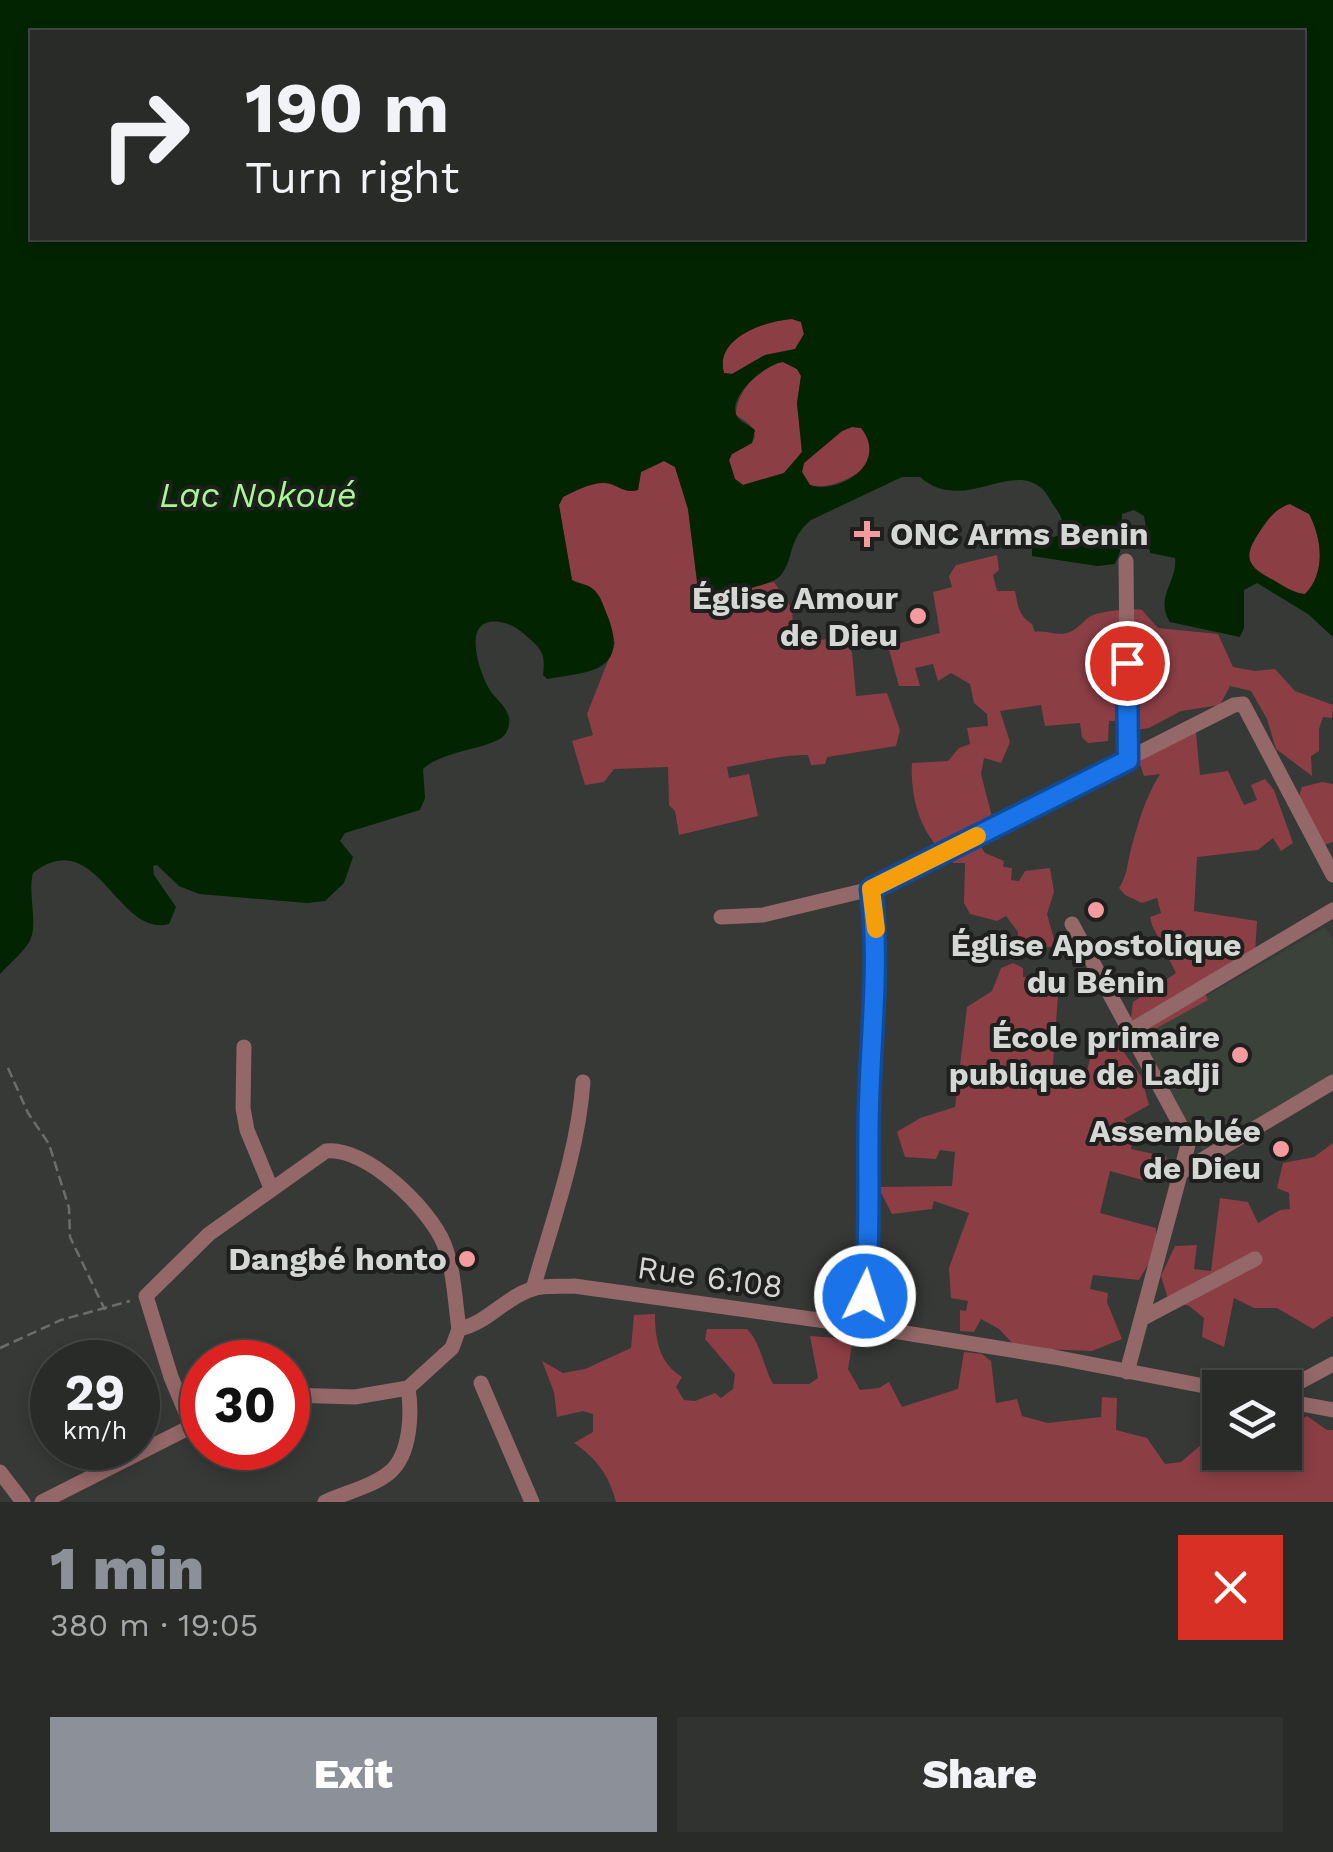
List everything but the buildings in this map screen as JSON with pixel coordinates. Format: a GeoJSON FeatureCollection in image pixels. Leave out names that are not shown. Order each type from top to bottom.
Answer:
{"type":"FeatureCollection","features":[{"type":"Feature","properties":{"kind":"street"},"geometry":{"type":"LineString","coordinates":[[1126,561],[1128,760]]}},
{"type":"Feature","properties":{"kind":"street"},"geometry":{"type":"LineString","coordinates":[[722,917],[763,915],[871,889],[1234,705],[1243,704],[1333,875]]}},
{"type":"Feature","properties":{"kind":"street"},"geometry":{"type":"LineString","coordinates":[[862,1326],[870,1208],[869,1108],[876,958],[871,889]]}},
{"type":"Feature","properties":{"kind":"street"},"geometry":{"type":"LineString","coordinates":[[1128,1032],[1333,910]]}},
{"type":"Feature","properties":{"kind":"street"},"geometry":{"type":"LineString","coordinates":[[1072,924],[1190,1142],[1126,1372]]}},
{"type":"Feature","properties":{"kind":"street"},"geometry":{"type":"LineString","coordinates":[[244,1047],[245,1119],[271,1188]]}},
{"type":"Feature","properties":{"kind":"street"},"geometry":{"type":"LineString","coordinates":[[459,1329],[479,1325],[503,1305],[533,1289],[563,1186],[583,1082]]}},
{"type":"Feature","properties":{"kind":"street"},"geometry":{"type":"LineString","coordinates":[[1180,1172],[1333,1082]]}},
{"type":"Feature","properties":{"kind":"street"},"geometry":{"type":"LineString","coordinates":[[180,1383],[146,1300],[148,1292],[208,1234],[326,1151],[337,1150],[349,1152],[390,1179],[428,1219],[444,1245],[459,1329],[452,1348],[408,1388],[355,1398],[310,1396]]}},
{"type":"Feature","properties":{"kind":"street"},"geometry":{"type":"LineString","coordinates":[[1143,1318],[1255,1259]]}},
{"type":"Feature","properties":{"kind":"street","name":"Rue 6.108"},"geometry":{"type":"LineString","coordinates":[[533,1289],[596,1288],[862,1326],[1202,1386]]}},
{"type":"Feature","properties":{"kind":"street"},"geometry":{"type":"LineString","coordinates":[[1302,1381],[1333,1364]]}},
{"type":"Feature","properties":{"kind":"street"},"geometry":{"type":"LineString","coordinates":[[480,1382],[532,1502]]}},
{"type":"Feature","properties":{"kind":"street"},"geometry":{"type":"LineString","coordinates":[[324,1502],[392,1471],[404,1448],[410,1407],[408,1388]]}},
{"type":"Feature","properties":{"kind":"street"},"geometry":{"type":"LineString","coordinates":[[1302,1404],[1333,1410]]}},
{"type":"Feature","properties":{"kind":"street"},"geometry":{"type":"LineString","coordinates":[[42,1502],[180,1433]]}},
{"type":"Feature","properties":{"kind":"street"},"geometry":{"type":"LineString","coordinates":[[0,1472],[23,1502]]}},
{"type":"Feature","properties":{"kind":"path"},"geometry":{"type":"LineString","coordinates":[[8,1068],[28,1113],[49,1144],[69,1208],[70,1237],[105,1310]]}},
{"type":"Feature","properties":{"kind":"path"},"geometry":{"type":"LineString","coordinates":[[0,1348],[61,1320],[146,1300]]}},
{"type":"Feature","properties":{"kind":"shaded area"},"geometry":{"type":"Polygon","coordinates":[[[792,319],[801,322],[804,334],[795,349],[765,355],[732,374],[724,373],[726,350],[734,341],[768,323],[792,319]]]}},
{"type":"Feature","properties":{"kind":"shaded area"},"geometry":{"type":"Polygon","coordinates":[[[783,362],[797,369],[801,376],[797,403],[802,452],[784,473],[743,485],[735,479],[729,460],[732,454],[752,443],[755,436],[749,424],[736,415],[737,406],[758,374],[783,362]]]}},
{"type":"Feature","properties":{"kind":"shaded area"},"geometry":{"type":"Polygon","coordinates":[[[852,427],[861,428],[869,443],[871,456],[866,466],[834,484],[810,485],[802,472],[804,463],[852,427]]]}},
{"type":"Feature","properties":{"kind":"shaded area"},"geometry":{"type":"Polygon","coordinates":[[[664,461],[675,467],[688,509],[697,581],[709,596],[774,582],[792,609],[794,642],[841,638],[852,652],[856,696],[887,693],[900,730],[896,746],[827,757],[825,764],[811,765],[808,755],[797,755],[727,767],[729,778],[749,774],[758,816],[679,835],[675,811],[669,805],[668,767],[614,769],[604,782],[585,785],[572,741],[593,735],[587,714],[615,643],[600,598],[589,586],[572,580],[559,505],[563,497],[594,484],[638,490],[641,472],[664,461]]]}},
{"type":"Feature","properties":{"kind":"shaded area"},"geometry":{"type":"Polygon","coordinates":[[[1290,504],[1309,514],[1319,544],[1319,566],[1305,594],[1259,571],[1249,555],[1266,522],[1290,504]]]}},
{"type":"Feature","properties":{"kind":"shaded area"},"geometry":{"type":"Polygon","coordinates":[[[997,555],[999,570],[993,575],[997,591],[1015,591],[1021,614],[1035,632],[1067,633],[1093,615],[1142,610],[1158,628],[1218,634],[1233,667],[1275,669],[1295,691],[1333,705],[1332,718],[1323,717],[1319,729],[1319,751],[1311,756],[1312,776],[1276,749],[1267,719],[1251,691],[1230,686],[1220,705],[1181,711],[1149,728],[1124,732],[1124,721],[1109,721],[1108,741],[1088,743],[1082,737],[1080,723],[1045,726],[1041,705],[1000,711],[1010,742],[1001,763],[984,758],[981,774],[993,821],[937,846],[917,807],[912,763],[948,761],[959,748],[970,744],[967,728],[988,726],[987,714],[974,703],[970,684],[951,673],[938,681],[933,664],[915,668],[920,686],[899,686],[888,646],[940,633],[933,592],[952,587],[949,576],[956,565],[997,555]]]}},
{"type":"Feature","properties":{"kind":"shaded area"},"geometry":{"type":"Polygon","coordinates":[[[1180,726],[1196,733],[1200,775],[1228,771],[1244,805],[1257,800],[1251,785],[1265,779],[1274,790],[1293,843],[1281,851],[1273,838],[1258,850],[1197,857],[1194,911],[1257,921],[1255,954],[1200,983],[1208,1000],[1144,1035],[1130,1025],[1133,1002],[1176,973],[1152,925],[1150,917],[1161,913],[1157,898],[1142,903],[1119,888],[1142,811],[1160,774],[1144,776],[1137,756],[1180,726]]]}},
{"type":"Feature","properties":{"kind":"shaded area"},"geometry":{"type":"Polygon","coordinates":[[[1322,782],[1333,784],[1333,842],[1324,845],[1296,805],[1302,787],[1322,782]]]}},
{"type":"Feature","properties":{"kind":"shaded area"},"geometry":{"type":"Polygon","coordinates":[[[977,840],[985,853],[1004,861],[1003,867],[1012,868],[1011,880],[1019,881],[1025,871],[1050,868],[1054,892],[1047,914],[1056,946],[1037,949],[1018,944],[1018,932],[1006,916],[997,921],[970,914],[964,903],[965,863],[953,863],[951,856],[977,840]]]}},
{"type":"Feature","properties":{"kind":"shaded area","name":"École primaire publique de Ladji"},"geometry":{"type":"Polygon","coordinates":[[[1325,927],[1333,940],[1333,1074],[1204,1153],[1137,1036],[1325,927]]]}},
{"type":"Feature","properties":{"kind":"shaded area"},"geometry":{"type":"Polygon","coordinates":[[[1013,963],[1023,968],[1023,977],[1059,982],[1052,1077],[1064,1084],[1085,1079],[1094,1043],[1118,1044],[1141,1076],[1149,1105],[1124,1119],[1134,1134],[1131,1149],[1167,1157],[1153,1183],[1110,1171],[1100,1213],[1156,1228],[1156,1251],[1139,1280],[1093,1275],[1090,1289],[1108,1293],[1107,1302],[1122,1339],[1092,1351],[1017,1348],[999,1329],[981,1319],[974,1332],[960,1331],[960,1310],[966,1311],[968,1301],[951,1298],[949,1268],[969,1213],[934,1201],[932,1209],[892,1214],[878,1187],[952,1186],[955,1152],[940,1150],[936,1159],[905,1157],[897,1132],[920,1118],[955,1107],[967,1007],[992,991],[1001,968],[1013,963]]]}},
{"type":"Feature","properties":{"kind":"shaded area"},"geometry":{"type":"Polygon","coordinates":[[[1333,1143],[1333,1316],[1313,1329],[1277,1308],[1254,1308],[1234,1298],[1224,1347],[1202,1337],[1204,1318],[1189,1306],[1168,1299],[1161,1276],[1175,1246],[1197,1245],[1194,1269],[1211,1271],[1220,1198],[1248,1202],[1258,1223],[1280,1210],[1290,1209],[1289,1193],[1277,1188],[1283,1163],[1314,1157],[1333,1143]]]}},
{"type":"Feature","properties":{"kind":"shaded area"},"geometry":{"type":"Polygon","coordinates":[[[655,1314],[660,1350],[668,1365],[682,1377],[676,1387],[684,1400],[695,1401],[715,1393],[721,1398],[733,1389],[735,1374],[705,1339],[707,1329],[747,1329],[756,1341],[773,1384],[809,1384],[818,1378],[810,1336],[853,1339],[848,1369],[860,1390],[879,1388],[889,1382],[902,1407],[958,1389],[964,1352],[982,1354],[991,1361],[996,1403],[1017,1399],[1022,1416],[1048,1423],[1101,1417],[1102,1397],[1117,1398],[1116,1430],[1147,1438],[1165,1464],[1181,1462],[1202,1444],[1202,1470],[1302,1470],[1302,1419],[1307,1416],[1333,1430],[1333,1502],[616,1502],[601,1468],[574,1443],[593,1432],[593,1414],[583,1411],[557,1417],[554,1392],[542,1361],[563,1373],[585,1369],[631,1348],[634,1315],[655,1314]]]}},
{"type":"Feature","properties":{"kind":"water","name":"Lac Nokoué"},"geometry":{"type":"Polygon","coordinates":[[[0,0],[1333,0],[1333,637],[1308,614],[1257,583],[1244,590],[1244,628],[1240,637],[1170,622],[1164,605],[1175,558],[1150,553],[1144,516],[1134,510],[1122,514],[1120,552],[1115,564],[1097,566],[1032,556],[1032,547],[1061,534],[1062,523],[1040,487],[1014,480],[952,491],[920,477],[902,477],[811,520],[798,534],[785,568],[776,579],[746,589],[705,595],[697,581],[688,509],[675,467],[664,461],[641,472],[638,490],[594,484],[563,497],[559,505],[572,580],[596,592],[608,617],[613,635],[609,659],[590,671],[547,679],[543,675],[541,652],[521,632],[500,622],[480,627],[476,635],[477,657],[488,687],[508,714],[506,733],[492,743],[444,757],[423,769],[425,798],[420,810],[345,833],[340,841],[353,857],[344,883],[325,901],[199,894],[179,886],[157,865],[153,866],[154,875],[176,907],[169,924],[151,924],[135,915],[90,871],[74,862],[55,861],[33,873],[33,920],[25,948],[0,974],[0,0]],[[792,319],[756,328],[734,341],[726,350],[724,373],[732,374],[765,355],[795,349],[804,334],[801,322],[792,319]],[[783,362],[750,382],[735,406],[739,419],[755,430],[752,443],[732,454],[729,460],[735,479],[743,485],[784,473],[802,452],[797,403],[801,376],[797,369],[783,362]],[[861,428],[842,431],[804,463],[802,472],[810,485],[833,486],[865,465],[868,441],[861,428]],[[1290,504],[1269,518],[1254,541],[1250,561],[1266,576],[1305,594],[1319,566],[1317,534],[1309,514],[1290,504]]]}},
{"type":"Feature","properties":{"kind":"slow traffic"},"geometry":{"type":"LineString","coordinates":[[876,929],[871,889],[977,836]]}},
{"type":"Feature","properties":{"kind":"place","name":"ONC Arms Benin"},"geometry":{"type":"Point","coordinates":[867,534]}},
{"type":"Feature","properties":{"kind":"place","name":"Église Amour de Dieu"},"geometry":{"type":"Point","coordinates":[918,616]}},
{"type":"Feature","properties":{"kind":"place","name":"Église Apostolique du Bénin"},"geometry":{"type":"Point","coordinates":[1096,910]}},
{"type":"Feature","properties":{"kind":"place","name":"École primaire publique de Ladji"},"geometry":{"type":"Point","coordinates":[1240,1055]}},
{"type":"Feature","properties":{"kind":"place","name":"Assemblée de Dieu"},"geometry":{"type":"Point","coordinates":[1281,1149]}},
{"type":"Feature","properties":{"kind":"place","name":"Dangbé honto"},"geometry":{"type":"Point","coordinates":[467,1259]}},
{"type":"Feature","properties":{"kind":"route"},"geometry":{"type":"LineString","coordinates":[[865,1296],[876,958],[871,889],[1128,760],[1127,663]]}}]}
